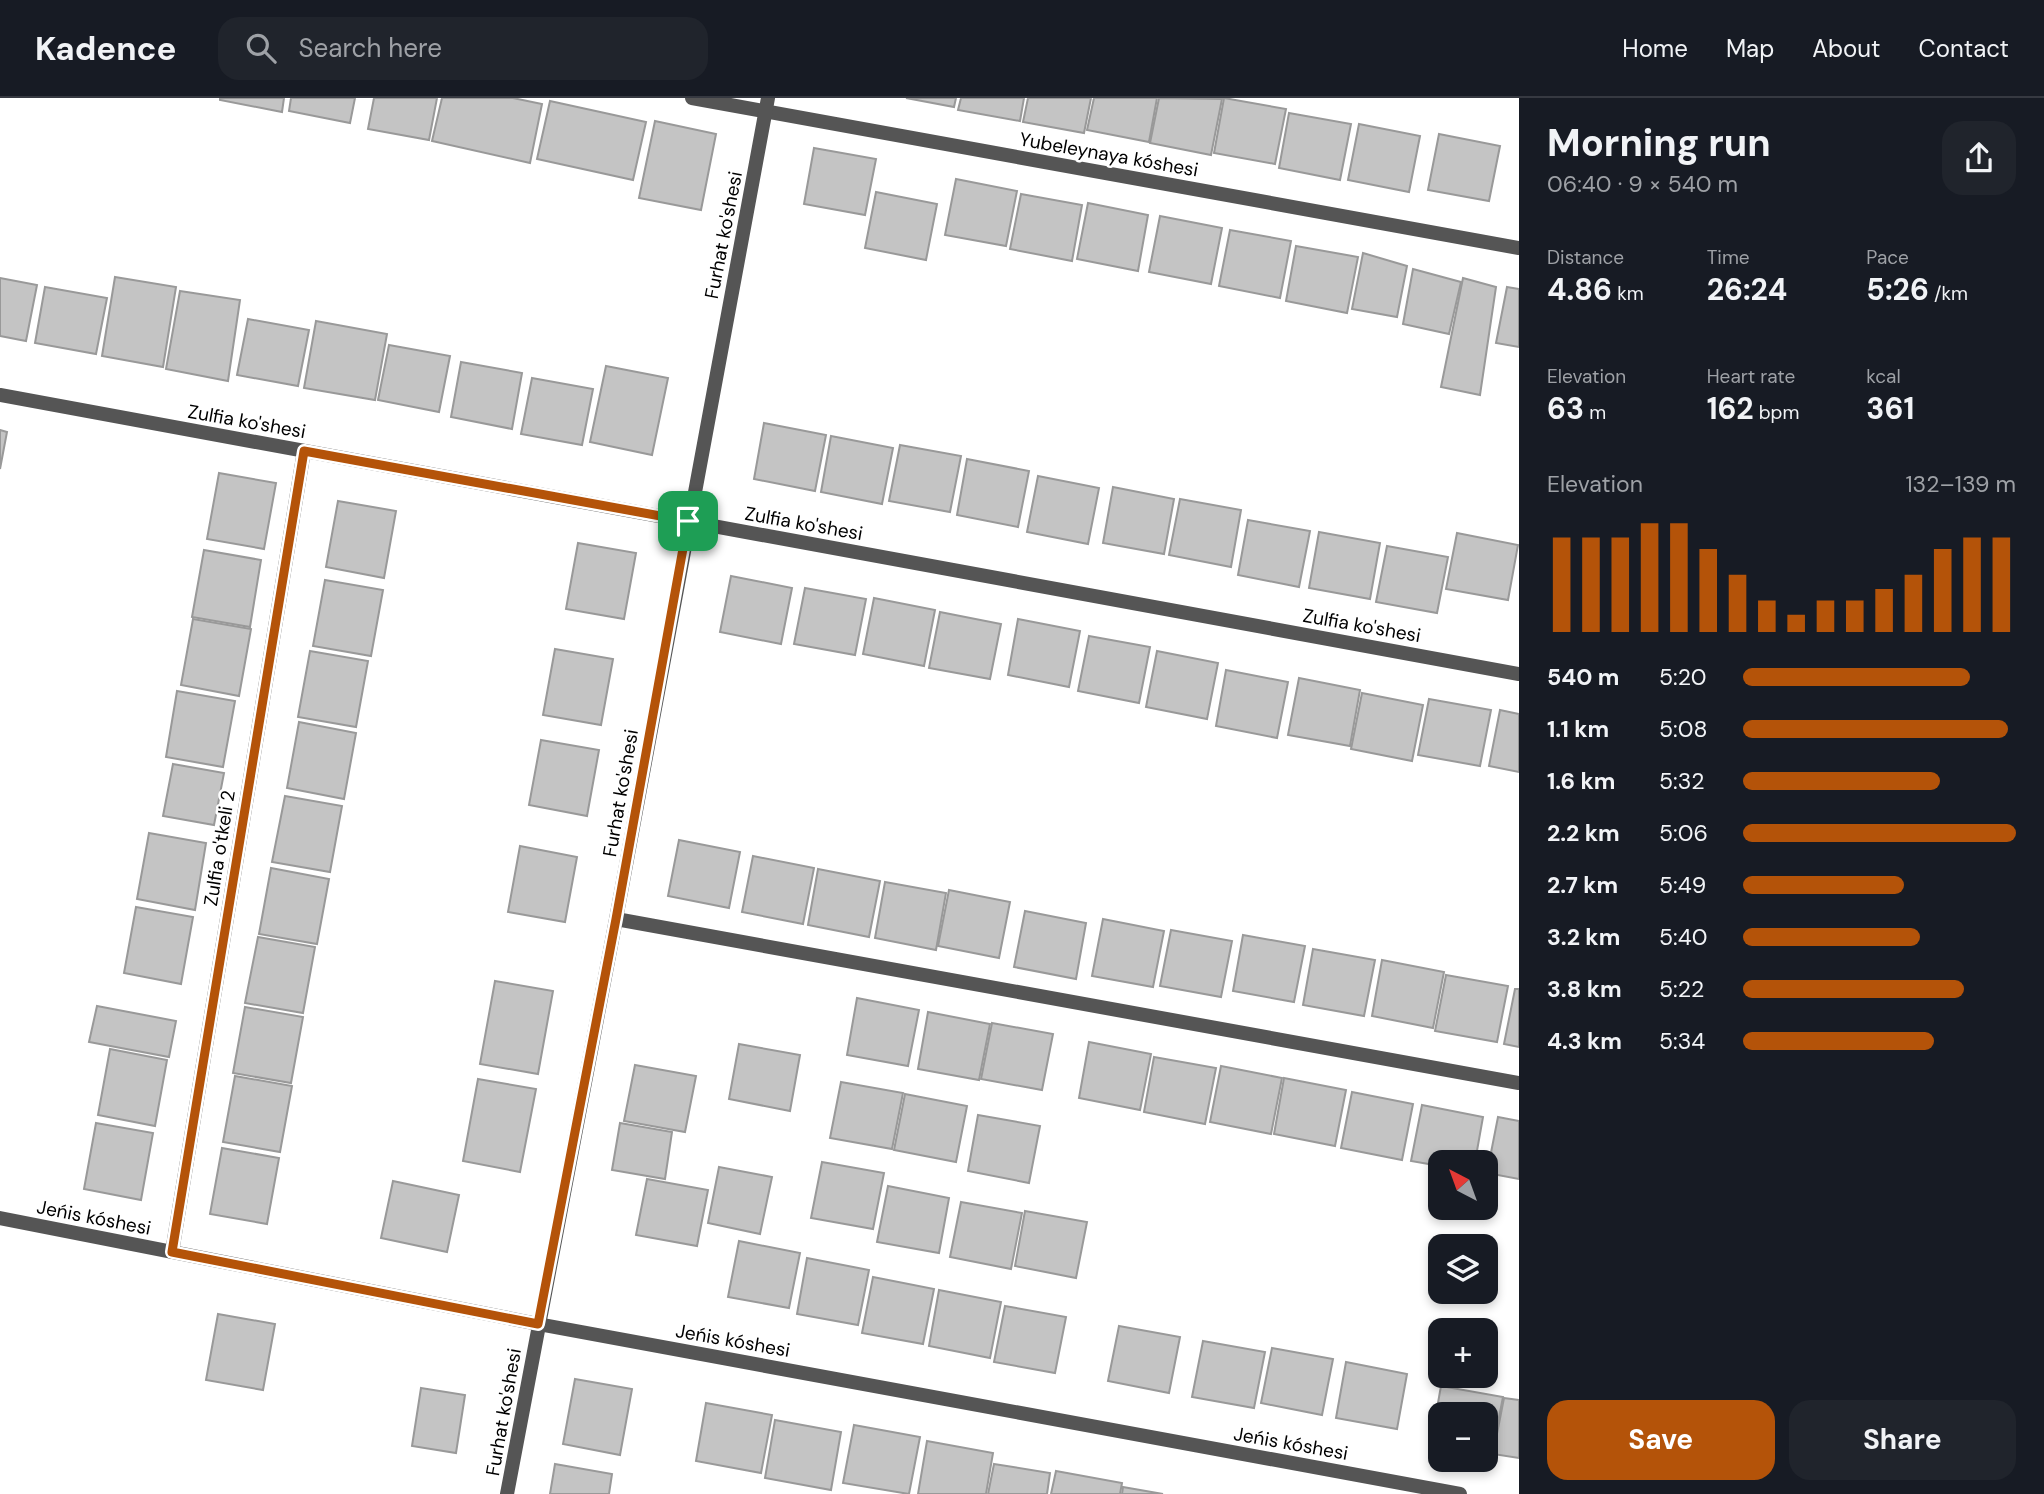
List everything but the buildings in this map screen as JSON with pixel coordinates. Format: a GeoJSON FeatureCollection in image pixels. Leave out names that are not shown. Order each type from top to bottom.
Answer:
{"type":"FeatureCollection","features":[{"type":"Feature","properties":{"kind":"street","name":"Yubeleynaya kóshesi"},"geometry":{"type":"LineString","coordinates":[[692,98],[767,105],[1519,248]]}},
{"type":"Feature","properties":{"kind":"street","name":"Furhat ko'shesi"},"geometry":{"type":"LineString","coordinates":[[507,1494],[767,105]]}},
{"type":"Feature","properties":{"kind":"street","name":"Zulfia ko'shesi"},"geometry":{"type":"LineString","coordinates":[[0,395],[1519,674]]}},
{"type":"Feature","properties":{"kind":"street","name":"Zulfia o'tkeli 2"},"geometry":{"type":"LineString","coordinates":[[172,1252],[304,451]]}},
{"type":"Feature","properties":{"kind":"street"},"geometry":{"type":"LineString","coordinates":[[616,919],[1519,1083]]}},
{"type":"Feature","properties":{"kind":"street","name":"Jeńis kóshesi"},"geometry":{"type":"LineString","coordinates":[[0,1218],[538,1324],[1460,1494]]}},
{"type":"Feature","properties":{"kind":"route"},"geometry":{"type":"LineString","coordinates":[[304,451],[688,521],[616,919],[538,1324],[172,1252],[304,451]]}}]}
